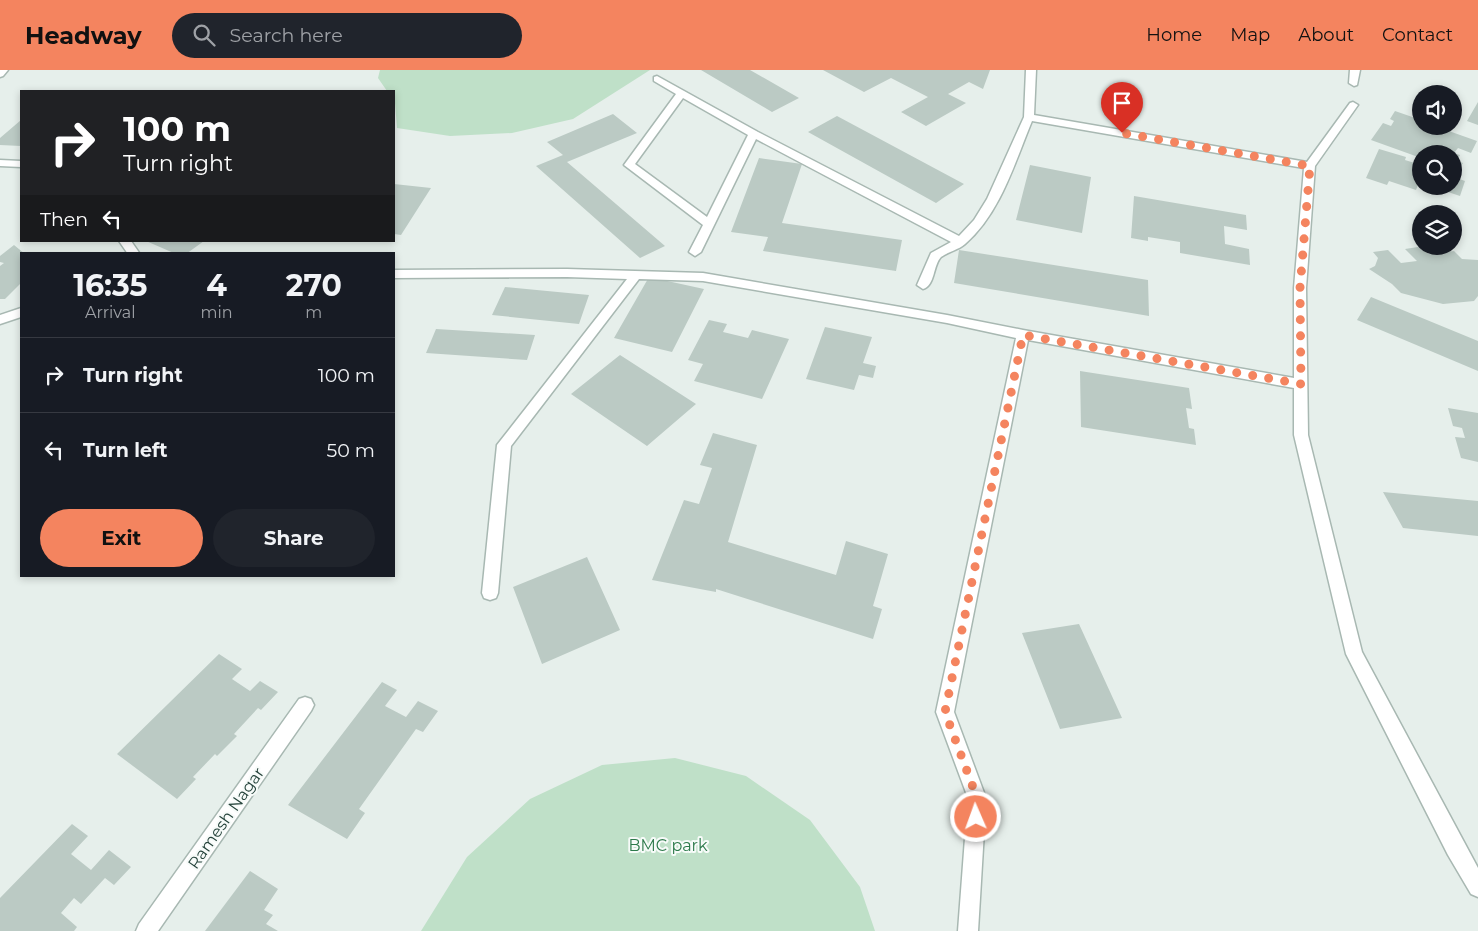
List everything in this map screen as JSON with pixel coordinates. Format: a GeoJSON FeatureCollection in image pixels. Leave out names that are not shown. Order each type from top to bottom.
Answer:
{"type":"FeatureCollection","features":[{"type":"Feature","properties":{"kind":"street"},"geometry":{"type":"LineString","coordinates":[[0,74],[3,70]]}},
{"type":"Feature","properties":{"kind":"street"},"geometry":{"type":"LineString","coordinates":[[923,284],[934,256],[960,242],[978,222],[993,199],[1028,117],[1031,70]]}},
{"type":"Feature","properties":{"kind":"street"},"geometry":{"type":"LineString","coordinates":[[1354,83],[1355,70]]}},
{"type":"Feature","properties":{"kind":"street"},"geometry":{"type":"LineString","coordinates":[[657,79],[754,134],[960,242]]}},
{"type":"Feature","properties":{"kind":"street"},"geometry":{"type":"LineString","coordinates":[[681,93],[629,166],[708,224]]}},
{"type":"Feature","properties":{"kind":"street"},"geometry":{"type":"LineString","coordinates":[[1353,105],[1310,166],[1300,288],[1301,435],[1354,654],[1455,848],[1478,887]]}},
{"type":"Feature","properties":{"kind":"street"},"geometry":{"type":"LineString","coordinates":[[1028,117],[1310,166]]}},
{"type":"Feature","properties":{"kind":"street"},"geometry":{"type":"LineString","coordinates":[[695,252],[754,134]]}},
{"type":"Feature","properties":{"kind":"street"},"geometry":{"type":"LineString","coordinates":[[0,163],[20,164]]}},
{"type":"Feature","properties":{"kind":"street"},"geometry":{"type":"LineString","coordinates":[[395,274],[567,273],[703,277],[947,319],[1023,335],[1301,384]]}},
{"type":"Feature","properties":{"kind":"street"},"geometry":{"type":"LineString","coordinates":[[490,592],[504,445],[636,275]]}},
{"type":"Feature","properties":{"kind":"street"},"geometry":{"type":"LineString","coordinates":[[0,320],[20,312]]}},
{"type":"Feature","properties":{"kind":"street"},"geometry":{"type":"LineString","coordinates":[[968,931],[977,798],[945,712],[1023,335]]}},
{"type":"Feature","properties":{"kind":"street","name":"Ramesh Nagar"},"geometry":{"type":"LineString","coordinates":[[146,931],[306,704]]}},
{"type":"Feature","properties":{"kind":"green space"},"geometry":{"type":"Polygon","coordinates":[[[380,70],[650,70],[573,119],[512,133],[450,136],[397,128],[395,90],[386,90],[378,78],[380,70]]]}},
{"type":"Feature","properties":{"kind":"green space","name":"BMC park"},"geometry":{"type":"Polygon","coordinates":[[[675,758],[746,776],[810,820],[860,887],[875,931],[421,931],[467,857],[530,799],[602,765],[675,758]]]}},
{"type":"Feature","properties":{"kind":"building"},"geometry":{"type":"Polygon","coordinates":[[[701,70],[750,70],[799,98],[772,112],[701,70]]]}},
{"type":"Feature","properties":{"kind":"building"},"geometry":{"type":"Polygon","coordinates":[[[823,70],[990,70],[983,89],[969,82],[948,94],[966,103],[926,126],[901,112],[928,97],[891,78],[864,92],[823,70]]]}},
{"type":"Feature","properties":{"kind":"building"},"geometry":{"type":"Polygon","coordinates":[[[1478,102],[1478,125],[1467,121],[1478,102]]]}},
{"type":"Feature","properties":{"kind":"building"},"geometry":{"type":"Polygon","coordinates":[[[1395,111],[1412,117],[1412,135],[1460,135],[1477,141],[1471,153],[1462,150],[1462,145],[1412,145],[1412,155],[1371,140],[1383,123],[1391,126],[1394,121],[1390,119],[1395,111]]]}},
{"type":"Feature","properties":{"kind":"building"},"geometry":{"type":"Polygon","coordinates":[[[613,114],[637,133],[567,162],[665,246],[640,258],[536,166],[563,155],[547,142],[613,114]]]}},
{"type":"Feature","properties":{"kind":"building"},"geometry":{"type":"Polygon","coordinates":[[[837,116],[964,184],[936,203],[808,132],[837,116]]]}},
{"type":"Feature","properties":{"kind":"building"},"geometry":{"type":"Polygon","coordinates":[[[20,121],[20,146],[0,145],[0,138],[20,121]]]}},
{"type":"Feature","properties":{"kind":"building"},"geometry":{"type":"Polygon","coordinates":[[[1379,149],[1406,157],[1405,160],[1412,162],[1412,189],[1389,181],[1387,185],[1366,178],[1379,149]]]}},
{"type":"Feature","properties":{"kind":"building"},"geometry":{"type":"Polygon","coordinates":[[[759,158],[802,164],[782,223],[902,240],[896,271],[763,251],[768,237],[731,232],[759,158]]]}},
{"type":"Feature","properties":{"kind":"building"},"geometry":{"type":"Polygon","coordinates":[[[1030,165],[1091,177],[1082,233],[1016,220],[1030,165]]]}},
{"type":"Feature","properties":{"kind":"building"},"geometry":{"type":"Polygon","coordinates":[[[395,184],[431,188],[401,235],[395,234],[395,184]]]}},
{"type":"Feature","properties":{"kind":"building"},"geometry":{"type":"Polygon","coordinates":[[[1134,196],[1246,215],[1247,230],[1224,226],[1225,244],[1249,249],[1250,265],[1180,253],[1180,242],[1148,237],[1148,241],[1131,238],[1134,196]]]}},
{"type":"Feature","properties":{"kind":"building"},"geometry":{"type":"Polygon","coordinates":[[[148,242],[203,242],[189,252],[171,252],[148,242]]]}},
{"type":"Feature","properties":{"kind":"building"},"geometry":{"type":"Polygon","coordinates":[[[14,245],[23,252],[20,252],[20,284],[5,299],[0,299],[0,266],[4,263],[0,262],[0,256],[14,245]]]}},
{"type":"Feature","properties":{"kind":"building"},"geometry":{"type":"Polygon","coordinates":[[[1412,248],[1412,255],[1458,255],[1462,259],[1478,260],[1478,296],[1474,301],[1443,304],[1401,293],[1392,284],[1369,269],[1375,266],[1378,258],[1373,252],[1388,250],[1401,263],[1417,261],[1405,249],[1412,248]]]}},
{"type":"Feature","properties":{"kind":"building"},"geometry":{"type":"Polygon","coordinates":[[[959,250],[1148,280],[1149,316],[954,283],[959,250]]]}},
{"type":"Feature","properties":{"kind":"building"},"geometry":{"type":"Polygon","coordinates":[[[649,277],[704,289],[672,352],[614,338],[649,277]]]}},
{"type":"Feature","properties":{"kind":"building"},"geometry":{"type":"Polygon","coordinates":[[[505,287],[589,295],[579,324],[492,315],[505,287]]]}},
{"type":"Feature","properties":{"kind":"building"},"geometry":{"type":"Polygon","coordinates":[[[1371,297],[1478,341],[1478,371],[1357,320],[1371,297]]]}},
{"type":"Feature","properties":{"kind":"building"},"geometry":{"type":"Polygon","coordinates":[[[709,320],[727,324],[723,332],[748,338],[752,330],[789,339],[762,399],[694,381],[703,364],[688,360],[709,320]]]}},
{"type":"Feature","properties":{"kind":"building"},"geometry":{"type":"Polygon","coordinates":[[[825,327],[872,337],[863,363],[876,366],[873,378],[859,375],[854,390],[806,379],[825,327]]]}},
{"type":"Feature","properties":{"kind":"building"},"geometry":{"type":"Polygon","coordinates":[[[436,329],[535,335],[527,360],[426,353],[436,329]]]}},
{"type":"Feature","properties":{"kind":"building"},"geometry":{"type":"Polygon","coordinates":[[[620,355],[696,404],[647,446],[571,394],[620,355]]]}},
{"type":"Feature","properties":{"kind":"building"},"geometry":{"type":"Polygon","coordinates":[[[1080,371],[1189,388],[1192,409],[1186,408],[1189,428],[1194,429],[1196,445],[1081,427],[1080,371]]]}},
{"type":"Feature","properties":{"kind":"building"},"geometry":{"type":"Polygon","coordinates":[[[1448,408],[1478,413],[1478,462],[1461,458],[1455,437],[1465,438],[1462,428],[1453,426],[1448,408]]]}},
{"type":"Feature","properties":{"kind":"building"},"geometry":{"type":"Polygon","coordinates":[[[713,433],[757,445],[728,542],[836,575],[846,541],[888,554],[873,606],[882,609],[873,639],[716,589],[716,592],[652,580],[684,500],[699,504],[712,468],[700,465],[713,433]]]}},
{"type":"Feature","properties":{"kind":"building"},"geometry":{"type":"Polygon","coordinates":[[[1383,492],[1478,501],[1478,536],[1403,528],[1383,492]]]}},
{"type":"Feature","properties":{"kind":"building"},"geometry":{"type":"Polygon","coordinates":[[[587,557],[620,630],[542,664],[513,587],[587,557]]]}},
{"type":"Feature","properties":{"kind":"building"},"geometry":{"type":"Polygon","coordinates":[[[1079,624],[1122,718],[1060,729],[1022,633],[1079,624]]]}},
{"type":"Feature","properties":{"kind":"building"},"geometry":{"type":"Polygon","coordinates":[[[219,654],[242,669],[232,679],[250,691],[260,681],[278,692],[261,710],[258,708],[234,734],[237,736],[217,756],[215,754],[193,777],[196,779],[177,799],[117,754],[219,654]]]}},
{"type":"Feature","properties":{"kind":"building"},"geometry":{"type":"Polygon","coordinates":[[[382,682],[397,690],[385,706],[406,717],[418,701],[438,711],[423,732],[416,729],[359,809],[365,813],[347,839],[288,805],[382,682]]]}},
{"type":"Feature","properties":{"kind":"building"},"geometry":{"type":"Polygon","coordinates":[[[72,824],[88,836],[71,854],[91,870],[109,850],[131,867],[114,885],[105,878],[81,904],[74,898],[61,913],[77,927],[74,931],[0,931],[0,898],[72,824]]]}},
{"type":"Feature","properties":{"kind":"building"},"geometry":{"type":"Polygon","coordinates":[[[250,871],[278,889],[264,910],[273,915],[266,924],[278,931],[205,931],[250,871]]]}},
{"type":"Feature","properties":{"kind":"route"},"geometry":{"type":"LineString","coordinates":[[976,817],[977,798],[945,712],[1023,335],[1301,384],[1300,288],[1310,166],[1122,133]]}}]}
